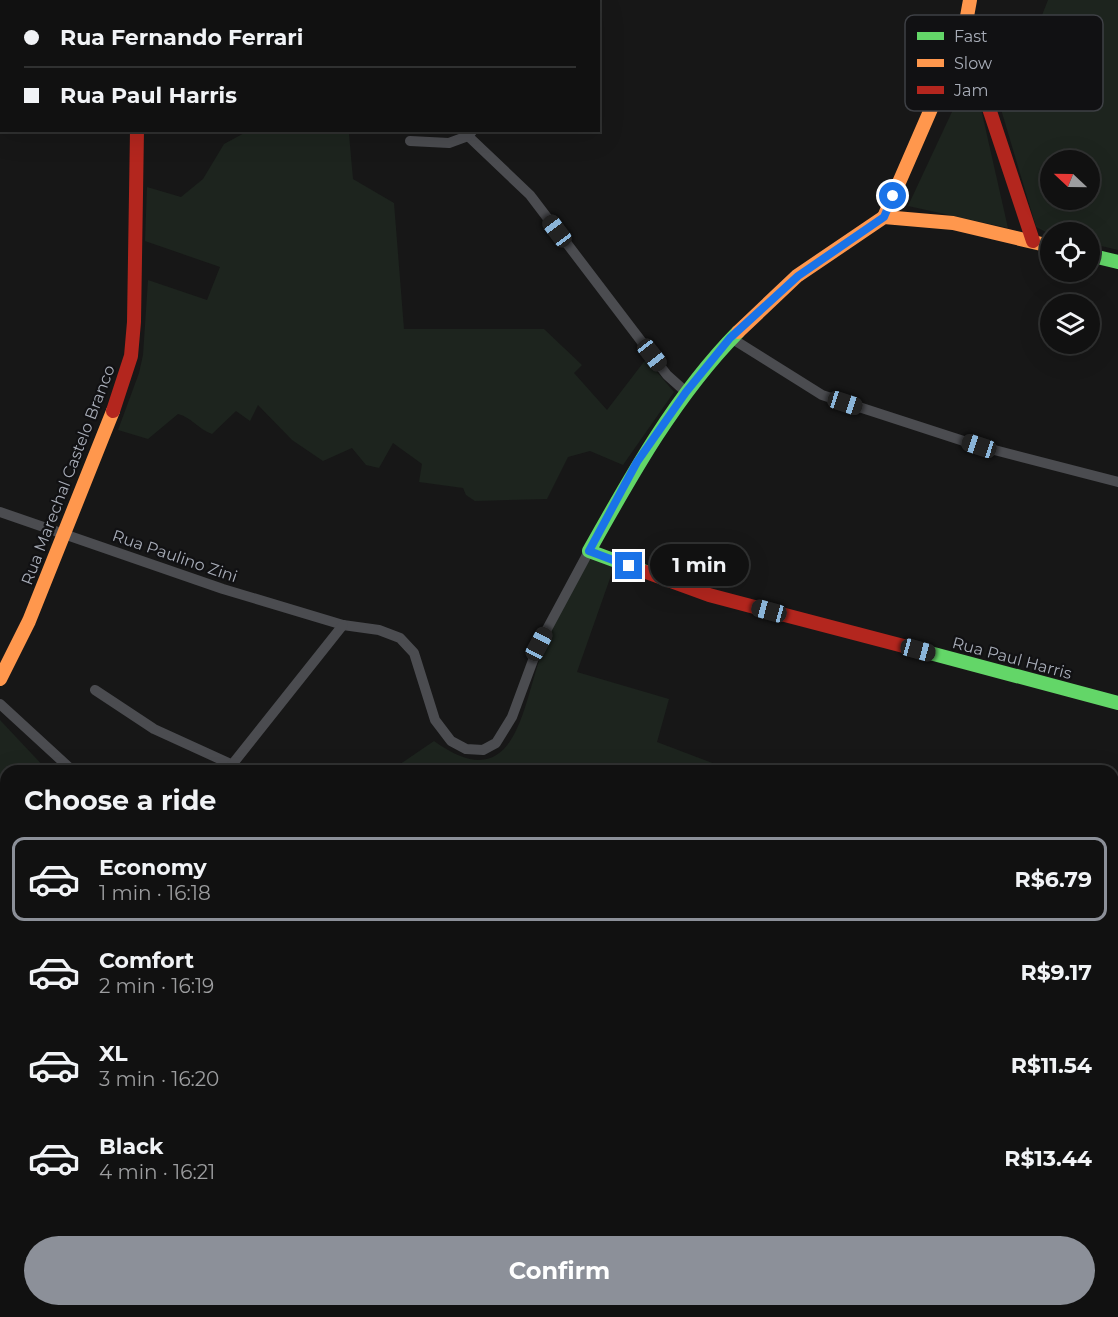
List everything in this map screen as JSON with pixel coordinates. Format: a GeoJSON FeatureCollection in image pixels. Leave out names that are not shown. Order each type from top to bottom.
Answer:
{"type":"FeatureCollection","features":[{"type":"Feature","properties":{"kind":"street"},"geometry":{"type":"LineString","coordinates":[[967,15],[970,0]]}},
{"type":"Feature","properties":{"kind":"street"},"geometry":{"type":"LineString","coordinates":[[589,551],[636,465],[686,392],[730,338],[798,276],[884,217],[930,111]]}},
{"type":"Feature","properties":{"kind":"street"},"geometry":{"type":"LineString","coordinates":[[990,111],[1033,242]]}},
{"type":"Feature","properties":{"kind":"street","name":"Rua Marechal Castelo Branco"},"geometry":{"type":"LineString","coordinates":[[0,679],[29,621],[61,535],[125,381],[131,356],[134,322],[136,132]]}},
{"type":"Feature","properties":{"kind":"street"},"geometry":{"type":"LineString","coordinates":[[410,141],[449,144],[471,133],[530,195],[667,375],[686,392]]}},
{"type":"Feature","properties":{"kind":"street"},"geometry":{"type":"LineString","coordinates":[[884,217],[953,224],[1040,244]]}},
{"type":"Feature","properties":{"kind":"street"},"geometry":{"type":"LineString","coordinates":[[1100,258],[1118,262]]}},
{"type":"Feature","properties":{"kind":"street"},"geometry":{"type":"LineString","coordinates":[[730,338],[822,395],[979,446],[1118,482]]}},
{"type":"Feature","properties":{"kind":"street","name":"Rua Paulino Zini"},"geometry":{"type":"LineString","coordinates":[[0,512],[61,535],[223,589],[343,625],[379,630],[400,639],[414,653],[435,720],[451,741],[466,749],[483,750],[496,742],[512,717],[539,644],[589,551]]}},
{"type":"Feature","properties":{"kind":"street","name":"Rua Paul Harris"},"geometry":{"type":"LineString","coordinates":[[589,551],[709,595],[1118,703]]}},
{"type":"Feature","properties":{"kind":"street"},"geometry":{"type":"LineString","coordinates":[[232,765],[343,625]]}},
{"type":"Feature","properties":{"kind":"street"},"geometry":{"type":"LineString","coordinates":[[95,690],[154,729],[224,765]]}},
{"type":"Feature","properties":{"kind":"street"},"geometry":{"type":"LineString","coordinates":[[0,705],[66,765]]}},
{"type":"Feature","properties":{"kind":"shaded area"},"geometry":{"type":"Polygon","coordinates":[[[1048,0],[1118,0],[1118,250],[1100,246],[1100,222],[1040,222],[1040,229],[1036,227],[1001,111],[1103,111],[1103,15],[1042,15],[1048,0]]]}},
{"type":"Feature","properties":{"kind":"shaded area"},"geometry":{"type":"Polygon","coordinates":[[[952,111],[982,111],[1008,228],[908,206],[952,111]]]}},
{"type":"Feature","properties":{"kind":"shaded area"},"geometry":{"type":"Polygon","coordinates":[[[246,132],[351,132],[349,134],[353,179],[394,203],[404,329],[544,329],[582,365],[574,373],[607,410],[646,359],[674,392],[623,465],[590,451],[568,457],[547,499],[475,501],[466,495],[463,488],[419,482],[422,464],[393,443],[379,468],[366,465],[352,448],[323,461],[292,440],[258,405],[250,421],[236,411],[212,434],[178,414],[148,439],[118,430],[139,373],[143,355],[148,280],[207,300],[220,267],[145,241],[147,187],[181,197],[203,179],[224,144],[246,132]]]}},
{"type":"Feature","properties":{"kind":"shaded area"},"geometry":{"type":"Polygon","coordinates":[[[590,558],[614,567],[577,672],[669,699],[657,742],[715,765],[399,765],[434,741],[462,757],[484,760],[500,752],[513,737],[522,717],[544,647],[590,558]]]}},
{"type":"Feature","properties":{"kind":"shaded area"},"geometry":{"type":"Polygon","coordinates":[[[0,720],[42,765],[0,765],[0,720]]]}},
{"type":"Feature","properties":{"kind":"traffic: fast"},"geometry":{"type":"LineString","coordinates":[[1100,258],[1118,262]]}},
{"type":"Feature","properties":{"kind":"traffic: fast"},"geometry":{"type":"LineString","coordinates":[[646,572],[589,551],[656,436],[695,382],[738,332]]}},
{"type":"Feature","properties":{"kind":"traffic: fast"},"geometry":{"type":"LineString","coordinates":[[915,649],[1118,703]]}},
{"type":"Feature","properties":{"kind":"traffic: slow"},"geometry":{"type":"LineString","coordinates":[[967,15],[970,0]]}},
{"type":"Feature","properties":{"kind":"traffic: slow"},"geometry":{"type":"LineString","coordinates":[[884,217],[930,111]]}},
{"type":"Feature","properties":{"kind":"traffic: slow"},"geometry":{"type":"LineString","coordinates":[[738,332],[797,276],[884,217],[953,223],[1040,244]]}},
{"type":"Feature","properties":{"kind":"traffic: slow"},"geometry":{"type":"LineString","coordinates":[[0,679],[29,621],[113,411]]}},
{"type":"Feature","properties":{"kind":"traffic: jam"},"geometry":{"type":"LineString","coordinates":[[990,111],[1033,241]]}},
{"type":"Feature","properties":{"kind":"traffic: jam"},"geometry":{"type":"LineString","coordinates":[[113,411],[131,356],[134,322],[137,132]]}},
{"type":"Feature","properties":{"kind":"traffic: jam"},"geometry":{"type":"LineString","coordinates":[[646,572],[709,595],[915,649]]}},
{"type":"Feature","properties":{"kind":"route"},"geometry":{"type":"LineString","coordinates":[[629,566],[589,551],[636,465],[686,392],[730,338],[798,276],[884,217],[893,196]]}}]}
